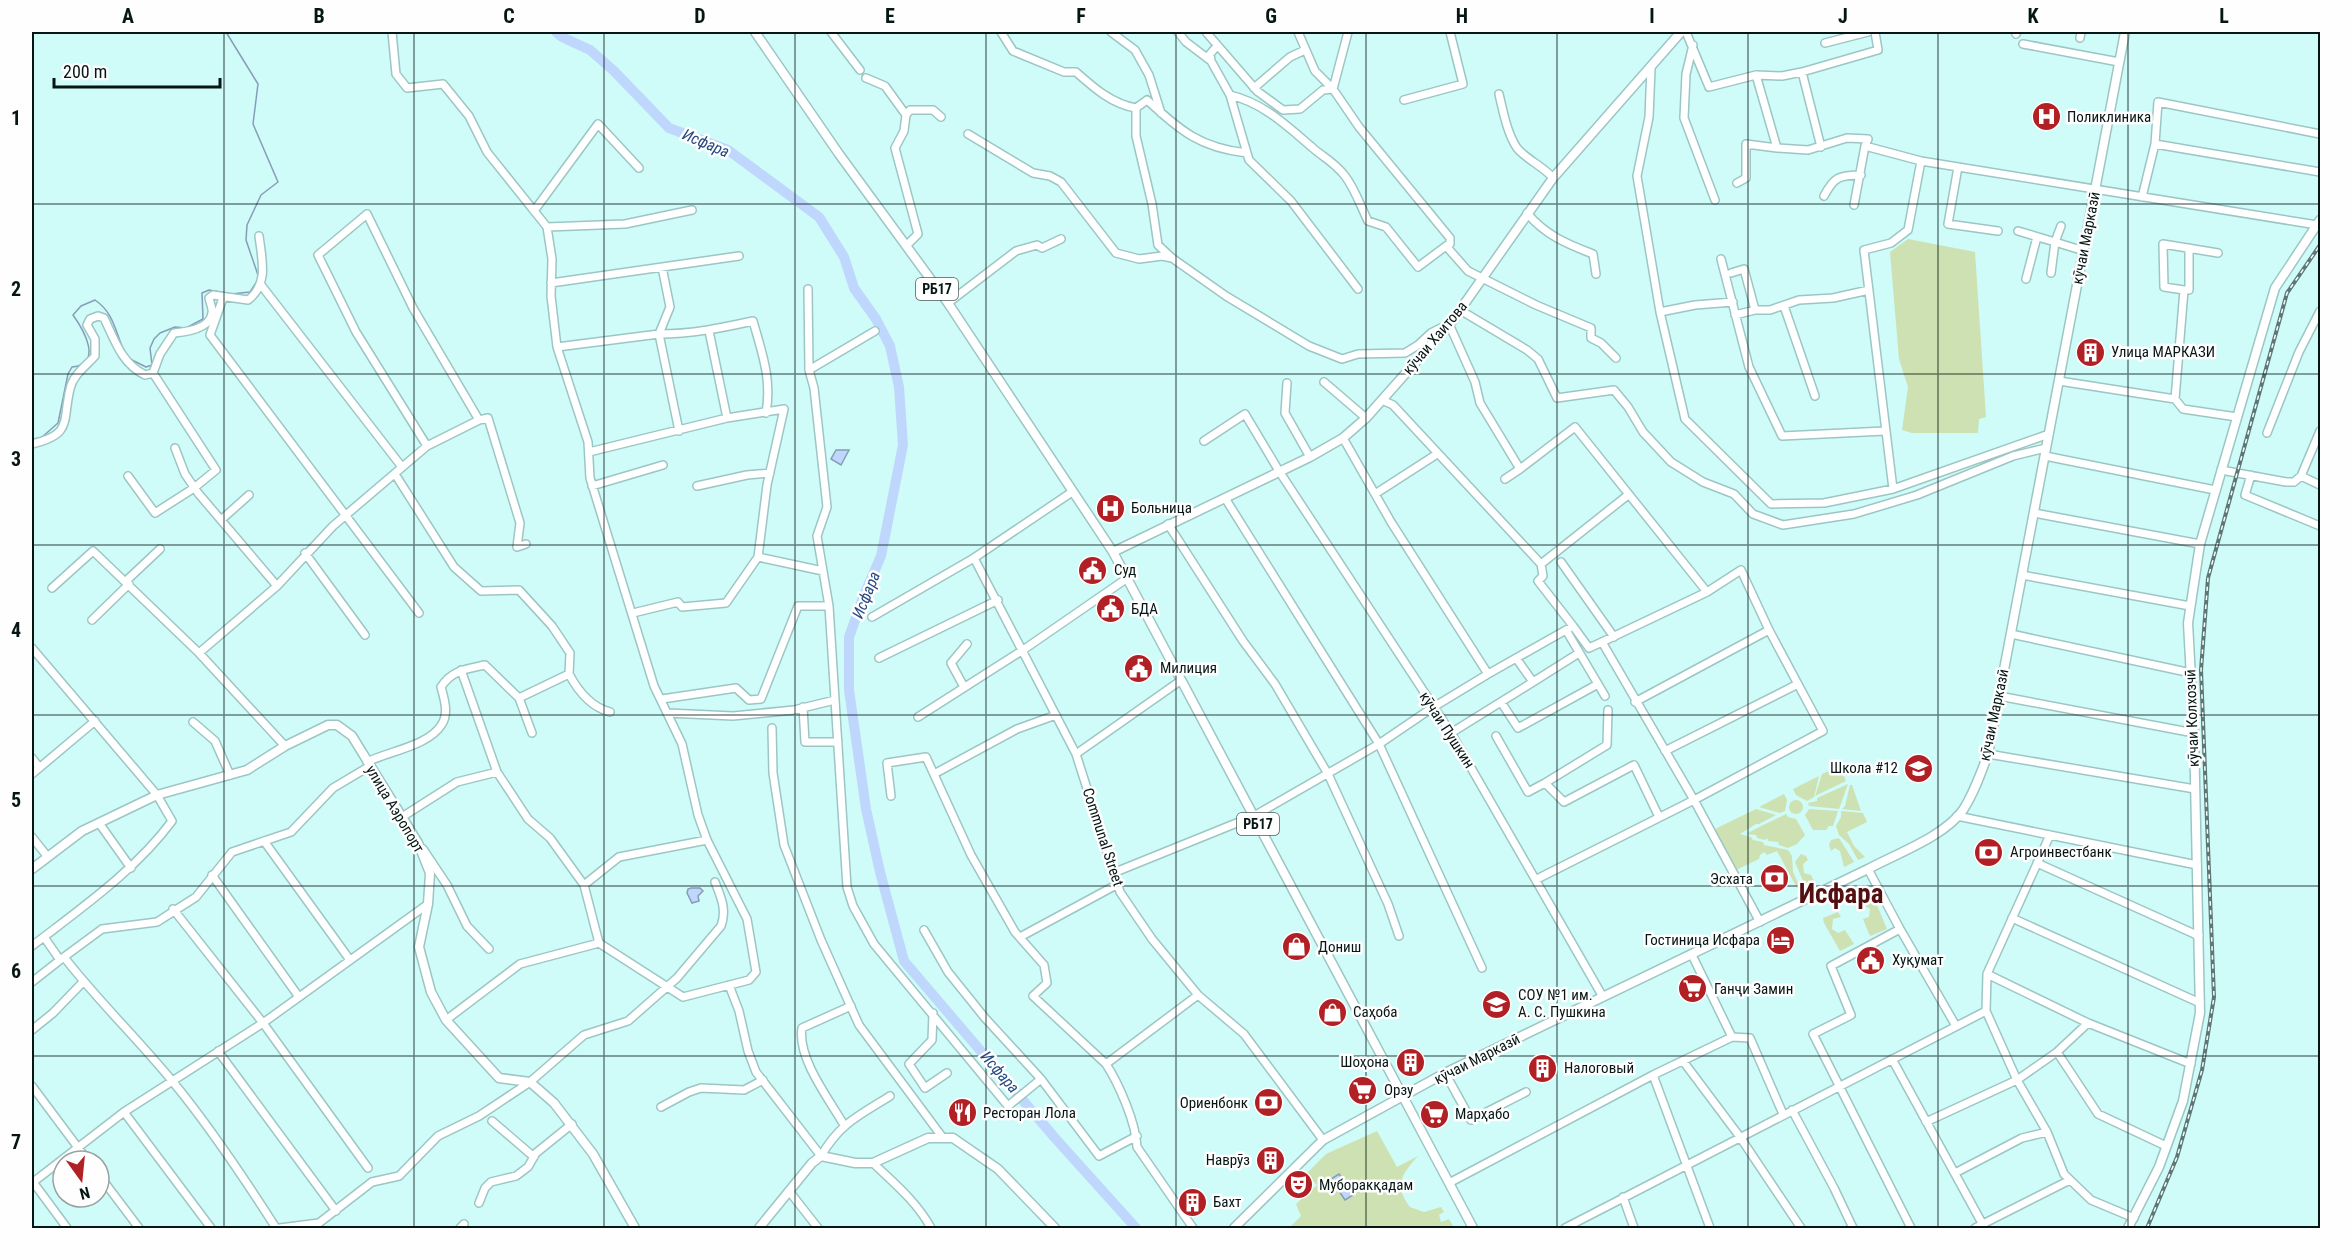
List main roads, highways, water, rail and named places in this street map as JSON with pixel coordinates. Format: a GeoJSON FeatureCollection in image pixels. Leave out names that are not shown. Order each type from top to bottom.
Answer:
{"type":"FeatureCollection","features":[{"type":"Feature","properties":{"kind":"main road","name":"РБ17"},"geometry":{"type":"LineString","coordinates":[[755,32],[839,154],[948,303],[1113,552],[1473,1228]]}},
{"type":"Feature","properties":{"kind":"main road","name":"кӯчаи Хаитова"},"geometry":{"type":"LineString","coordinates":[[1113,552],[1310,457],[1343,438],[1366,418],[1460,310],[1553,178],[1683,32]]}},
{"type":"Feature","properties":{"kind":"main road","name":"кӯчаи Марказӣ"},"geometry":{"type":"LineString","coordinates":[[1234,1228],[1323,1140],[1445,1073],[1868,869],[1937,833],[1962,811],[1988,754],[2125,32]]}},
{"type":"Feature","properties":{"kind":"main road","name":"кӯчаи Колхозчӣ"},"geometry":{"type":"LineString","coordinates":[[2128,1228],[2159,1167],[2183,1101],[2200,1003],[2194,733],[2188,623],[2200,544],[2275,288],[2318,223]]}},
{"type":"Feature","properties":{"kind":"main road","name":"улица Аэропорт"},"geometry":{"type":"LineString","coordinates":[[32,869],[82,831],[157,795],[255,766],[285,746],[328,725],[337,725],[352,736],[418,843],[430,873],[428,904],[419,947],[431,992],[446,1020],[499,1078],[530,1082],[554,1103],[593,1154],[634,1228]]}},
{"type":"Feature","properties":{"kind":"main road"},"geometry":{"type":"LineString","coordinates":[[759,1228],[812,1163],[821,1156],[855,1163],[873,1163],[928,1138],[953,1138],[998,1169],[1055,1228]]}},
{"type":"Feature","properties":{"kind":"water"},"geometry":{"type":"Polygon","coordinates":[[[836,450],[849,450],[841,465],[831,459],[836,450]]]}},
{"type":"Feature","properties":{"kind":"water"},"geometry":{"type":"Polygon","coordinates":[[[691,888],[700,888],[703,891],[698,896],[699,901],[692,903],[687,893],[691,888]]]}},
{"type":"Feature","properties":{"kind":"water"},"geometry":{"type":"Polygon","coordinates":[[[1339,1174],[1353,1195],[1345,1200],[1331,1179],[1339,1174]]]}},
{"type":"Feature","properties":{"kind":"waterway"},"geometry":{"type":"LineString","coordinates":[[130,359],[146,367],[152,365],[150,348],[160,333],[175,327],[186,328],[203,319],[202,293],[209,290],[231,294],[250,292],[259,278],[246,240],[247,225],[261,195],[278,182],[253,124],[258,84],[226,32]]}},
{"type":"Feature","properties":{"kind":"waterway","name":"Исфара"},"geometry":{"type":"LineString","coordinates":[[556,32],[590,50],[614,71],[669,128],[728,150],[819,217],[844,257],[854,288],[876,319],[890,346],[899,387],[903,445],[881,556],[849,637],[849,690],[866,809],[904,961],[1055,1138],[1136,1228]]}},
{"type":"Feature","properties":{"kind":"waterway"},"geometry":{"type":"LineString","coordinates":[[32,439],[41,438],[58,423],[68,374],[72,367],[87,360],[89,353],[86,337],[73,315],[81,306],[95,300],[101,305],[110,317],[124,351]]}},
{"type":"Feature","properties":{"kind":"railway"},"geometry":{"type":"LineString","coordinates":[[2147,1228],[2177,1157],[2202,1070],[2214,997],[2201,670],[2208,578],[2287,293],[2320,245]]}},
{"type":"Feature","properties":{"kind":"place","name":"Поликлиника"},"geometry":{"type":"Point","coordinates":[2046,117]}},
{"type":"Feature","properties":{"kind":"place","name":"Улица МАРКАЗИ"},"geometry":{"type":"Point","coordinates":[2090,352]}},
{"type":"Feature","properties":{"kind":"place","name":"Больница"},"geometry":{"type":"Point","coordinates":[1110,508]}},
{"type":"Feature","properties":{"kind":"place","name":"Суд"},"geometry":{"type":"Point","coordinates":[1093,570]}},
{"type":"Feature","properties":{"kind":"place","name":"БДА"},"geometry":{"type":"Point","coordinates":[1110,609]}},
{"type":"Feature","properties":{"kind":"place","name":"Милиция"},"geometry":{"type":"Point","coordinates":[1139,668]}},
{"type":"Feature","properties":{"kind":"place","name":"Школа #12"},"geometry":{"type":"Point","coordinates":[1919,768]}},
{"type":"Feature","properties":{"kind":"place","name":"Агроинвестбанк"},"geometry":{"type":"Point","coordinates":[1989,852]}},
{"type":"Feature","properties":{"kind":"place","name":"Эсхата"},"geometry":{"type":"Point","coordinates":[1774,879]}},
{"type":"Feature","properties":{"kind":"place","name":"Гостиница Исфара"},"geometry":{"type":"Point","coordinates":[1781,940]}},
{"type":"Feature","properties":{"kind":"place","name":"Дониш"},"geometry":{"type":"Point","coordinates":[1297,947]}},
{"type":"Feature","properties":{"kind":"place","name":"Хуқумат"},"geometry":{"type":"Point","coordinates":[1871,960]}},
{"type":"Feature","properties":{"kind":"place","name":"Ганҷи Замин"},"geometry":{"type":"Point","coordinates":[1693,989]}},
{"type":"Feature","properties":{"kind":"place","name":"СОУ №1 им. А. С. Пушкина"},"geometry":{"type":"Point","coordinates":[1497,1004]}},
{"type":"Feature","properties":{"kind":"place","name":"Саҳоба"},"geometry":{"type":"Point","coordinates":[1332,1012]}},
{"type":"Feature","properties":{"kind":"place","name":"Шоҳона"},"geometry":{"type":"Point","coordinates":[1410,1062]}},
{"type":"Feature","properties":{"kind":"place","name":"Налоговый"},"geometry":{"type":"Point","coordinates":[1543,1068]}},
{"type":"Feature","properties":{"kind":"place","name":"Орзу"},"geometry":{"type":"Point","coordinates":[1363,1090]}},
{"type":"Feature","properties":{"kind":"place","name":"Ориенбонк"},"geometry":{"type":"Point","coordinates":[1269,1103]}},
{"type":"Feature","properties":{"kind":"place","name":"Ресторан Лола"},"geometry":{"type":"Point","coordinates":[962,1113]}},
{"type":"Feature","properties":{"kind":"place","name":"Марҳабо"},"geometry":{"type":"Point","coordinates":[1434,1114]}},
{"type":"Feature","properties":{"kind":"place","name":"Наврӯз"},"geometry":{"type":"Point","coordinates":[1271,1160]}},
{"type":"Feature","properties":{"kind":"place","name":"Муборакқадам"},"geometry":{"type":"Point","coordinates":[1298,1185]}},
{"type":"Feature","properties":{"kind":"place","name":"Бахт"},"geometry":{"type":"Point","coordinates":[1192,1202]}},
{"type":"Feature","properties":{"kind":"district","name":"Исфара"},"geometry":{"type":"Point","coordinates":[1841,894]}}]}
